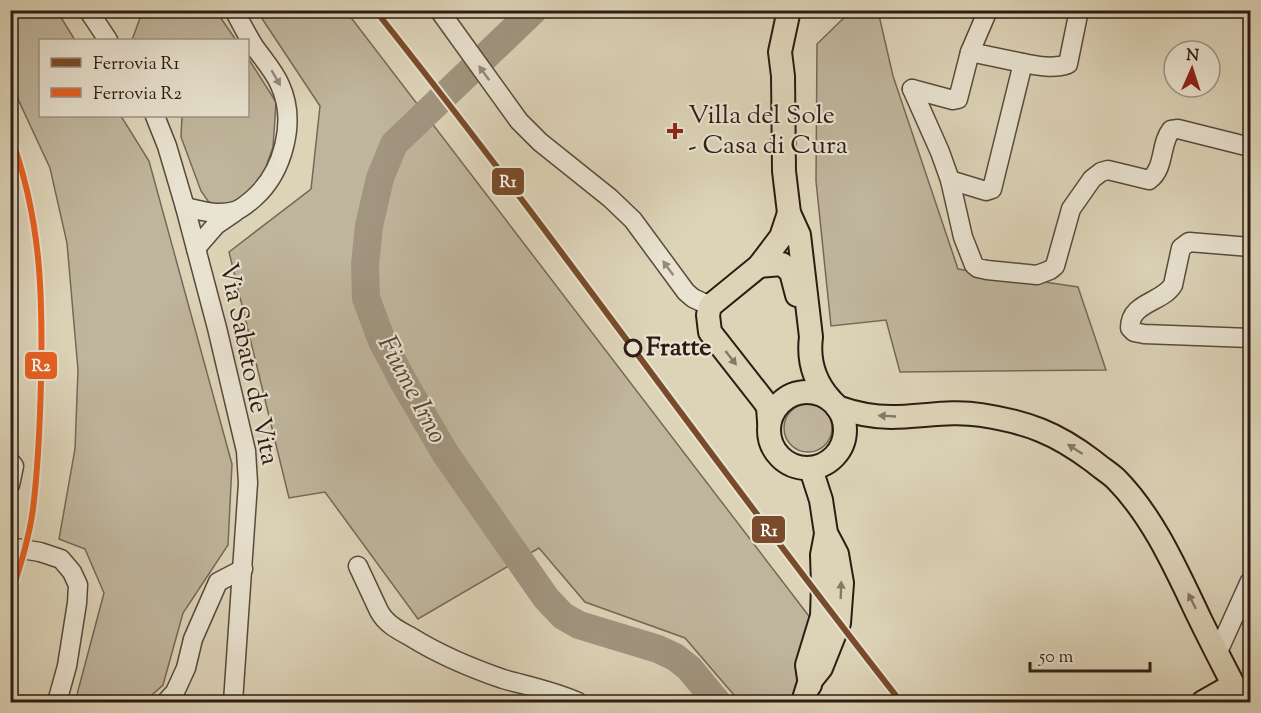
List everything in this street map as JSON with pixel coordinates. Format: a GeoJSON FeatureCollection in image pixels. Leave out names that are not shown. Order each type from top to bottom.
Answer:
{"type":"FeatureCollection","features":[{"type":"Feature","properties":{"kind":"main road"},"geometry":{"type":"LineString","coordinates":[[789,10],[780,52],[783,76],[782,144],[789,213],[799,235],[811,337],[809,348],[816,380],[843,417],[846,428],[845,440],[840,451],[823,466],[811,469],[788,464],[778,456],[770,440],[768,407],[710,332],[708,315],[710,306],[759,266],[781,237],[789,213]]}},
{"type":"Feature","properties":{"kind":"main road"},"geometry":{"type":"LineString","coordinates":[[783,76],[800,10]]}},
{"type":"Feature","properties":{"kind":"main road"},"geometry":{"type":"LineString","coordinates":[[759,266],[782,264],[791,272],[797,289],[803,342],[809,348]]}},
{"type":"Feature","properties":{"kind":"main road"},"geometry":{"type":"LineString","coordinates":[[769,421],[778,405],[794,394],[812,392],[853,412],[890,417],[978,414],[1020,422],[1051,434],[1075,448],[1114,477],[1138,506],[1174,564],[1237,694],[1203,702]]}},
{"type":"Feature","properties":{"kind":"main road"},"geometry":{"type":"LineString","coordinates":[[810,696],[839,622],[842,584],[837,554],[826,533],[821,500],[811,469]]}},
{"type":"Feature","properties":{"kind":"street"},"geometry":{"type":"LineString","coordinates":[[88,10],[107,39]]}},
{"type":"Feature","properties":{"kind":"street"},"geometry":{"type":"LineString","coordinates":[[196,248],[216,225],[261,192],[271,179],[285,143],[287,116],[280,84],[254,46],[234,10]]}},
{"type":"Feature","properties":{"kind":"street"},"geometry":{"type":"LineString","coordinates":[[439,10],[519,121],[540,142],[620,207],[633,220],[686,292],[710,306]]}},
{"type":"Feature","properties":{"kind":"street"},"geometry":{"type":"LineString","coordinates":[[988,10],[970,52],[958,99],[953,100],[912,89],[940,152],[950,180],[963,237],[974,265],[978,268],[1036,275],[1050,270],[1055,266],[1071,209],[1092,179],[1108,170],[1149,180],[1154,177],[1158,170],[1166,136],[1171,130],[1178,129],[1251,147]]}},
{"type":"Feature","properties":{"kind":"street"},"geometry":{"type":"LineString","coordinates":[[970,52],[1039,66],[1063,66],[1068,64],[1079,10]]}},
{"type":"Feature","properties":{"kind":"street"},"geometry":{"type":"LineString","coordinates":[[950,180],[986,191],[992,189],[1023,63]]}},
{"type":"Feature","properties":{"kind":"street","name":"Via Sabato de Vita"},"geometry":{"type":"LineString","coordinates":[[155,117],[167,146],[185,207],[234,395],[246,451],[248,483],[233,702]]}},
{"type":"Feature","properties":{"kind":"street"},"geometry":{"type":"LineString","coordinates":[[185,207],[211,213],[236,211]]}},
{"type":"Feature","properties":{"kind":"street"},"geometry":{"type":"LineString","coordinates":[[1251,247],[1189,242],[1181,248],[1170,290],[1141,307],[1132,314],[1130,321],[1130,328],[1134,332],[1144,334],[1251,338]]}},
{"type":"Feature","properties":{"kind":"street"},"geometry":{"type":"LineString","coordinates":[[10,461],[14,466],[10,485]]}},
{"type":"Feature","properties":{"kind":"street"},"geometry":{"type":"LineString","coordinates":[[10,547],[40,552],[60,559],[72,572],[78,585],[66,666],[57,702]]}},
{"type":"Feature","properties":{"kind":"street"},"geometry":{"type":"LineString","coordinates":[[358,566],[379,611],[393,627],[424,646],[470,668],[562,695],[578,702]]}},
{"type":"Feature","properties":{"kind":"street"},"geometry":{"type":"LineString","coordinates":[[166,702],[175,692],[186,668],[193,639],[218,582],[243,569]]}},
{"type":"Feature","properties":{"kind":"street"},"geometry":{"type":"LineString","coordinates":[[1217,654],[1251,581]]}},
{"type":"Feature","properties":{"kind":"shaded area"},"geometry":{"type":"Polygon","coordinates":[[[10,11],[57,11],[74,39],[39,39],[39,117],[122,117],[149,161],[232,464],[228,545],[183,613],[163,685],[144,702],[75,702],[104,593],[85,549],[59,539],[75,449],[78,370],[67,243],[50,168],[11,84],[10,11]]]}},
{"type":"Feature","properties":{"kind":"shaded area"},"geometry":{"type":"Polygon","coordinates":[[[156,11],[216,11],[235,39],[132,39],[140,18],[156,11]]]}},
{"type":"Feature","properties":{"kind":"shaded area"},"geometry":{"type":"Polygon","coordinates":[[[257,11],[346,11],[815,624],[792,702],[740,702],[685,638],[585,602],[539,548],[418,619],[325,492],[289,498],[229,252],[311,189],[320,106],[257,11]]]}},
{"type":"Feature","properties":{"kind":"shaded area"},"geometry":{"type":"Polygon","coordinates":[[[851,11],[878,11],[893,76],[958,269],[1078,287],[1106,370],[900,372],[886,320],[831,326],[816,181],[817,44],[851,11]]]}},
{"type":"Feature","properties":{"kind":"shaded area"},"geometry":{"type":"Polygon","coordinates":[[[249,60],[276,102],[273,147],[262,178],[237,201],[212,207],[201,191],[181,137],[182,117],[249,117],[249,60]]]}},
{"type":"Feature","properties":{"kind":"shaded area"},"geometry":{"type":"Polygon","coordinates":[[[808,404],[825,411],[832,428],[825,445],[808,452],[791,445],[784,428],[791,411],[808,404]]]}},
{"type":"Feature","properties":{"kind":"waterway","name":"Fiume Irno"},"geometry":{"type":"LineString","coordinates":[[534,10],[394,144],[380,178],[369,226],[365,264],[366,298],[382,341],[445,453],[546,598],[563,616],[579,625],[658,649],[675,657],[689,668],[717,702]]}},
{"type":"Feature","properties":{"kind":"rail line","name":"R1"},"geometry":{"type":"LineString","coordinates":[[375,10],[901,702]]}},
{"type":"Feature","properties":{"kind":"rail line","name":"R2"},"geometry":{"type":"LineString","coordinates":[[10,134],[20,165],[34,226],[38,256],[42,349],[33,509],[24,553],[10,597]]}},
{"type":"Feature","properties":{"kind":"place","name":"Villa del Sole - Casa di Cura"},"geometry":{"type":"Point","coordinates":[675,131]}},
{"type":"Feature","properties":{"kind":"place","name":"Fratte"},"geometry":{"type":"Point","coordinates":[633,348]}}]}
